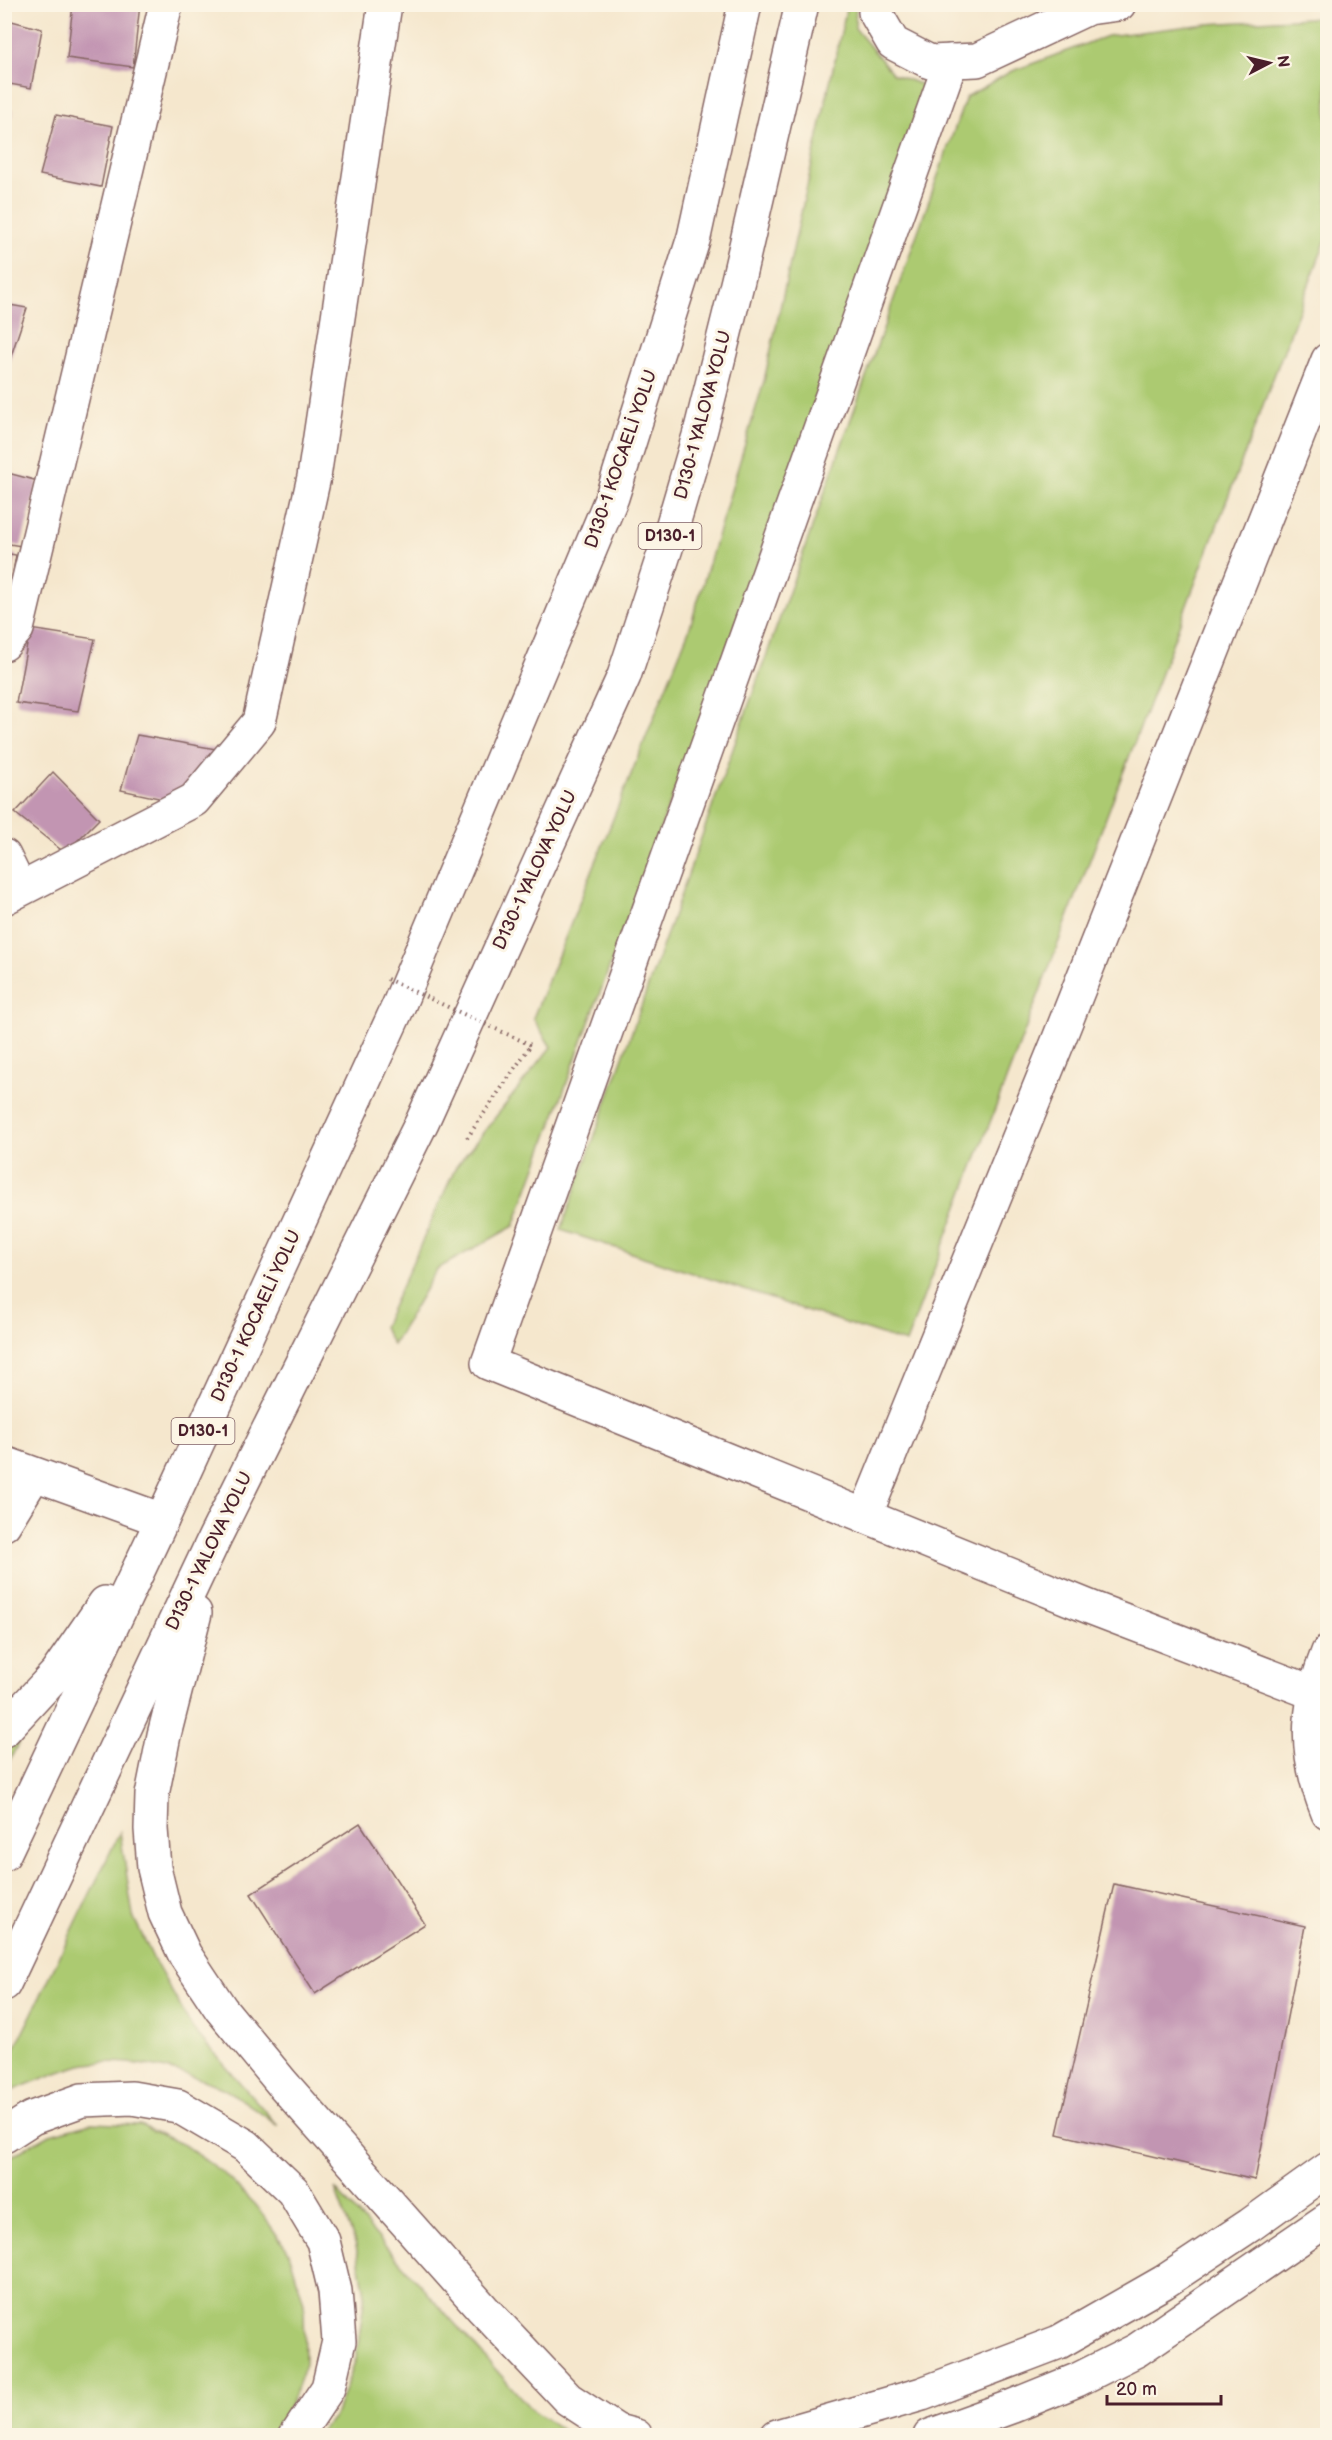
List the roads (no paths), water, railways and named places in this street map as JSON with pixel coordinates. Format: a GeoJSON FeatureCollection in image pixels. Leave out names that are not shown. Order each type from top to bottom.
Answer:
{"type":"FeatureCollection","features":[{"type":"Feature","properties":{"kind":"main road"},"geometry":{"type":"LineString","coordinates":[[9,634],[166,4]]}},
{"type":"Feature","properties":{"kind":"main road"},"geometry":{"type":"LineString","coordinates":[[4,856],[12,894],[194,801],[259,722],[314,477],[385,4]]}},
{"type":"Feature","properties":{"kind":"main road","name":"D130-1 KOCAELİ YOLU"},"geometry":{"type":"LineString","coordinates":[[4,1854],[162,1520],[393,993],[418,963],[612,496],[694,237],[745,4]]}},
{"type":"Feature","properties":{"kind":"main road","name":"D130-1 YALOVA YOLU"},"geometry":{"type":"LineString","coordinates":[[4,1984],[215,1537],[422,1122],[624,676],[701,429],[741,269],[802,4]]}},
{"type":"Feature","properties":{"kind":"main road"},"geometry":{"type":"LineString","coordinates":[[877,4],[875,12],[893,43],[930,62],[977,60],[1088,8],[1119,4]]}},
{"type":"Feature","properties":{"kind":"main road"},"geometry":{"type":"LineString","coordinates":[[951,61],[488,1363],[1092,1608],[1314,1693]]}},
{"type":"Feature","properties":{"kind":"main road"},"geometry":{"type":"LineString","coordinates":[[865,1516],[1062,1033],[1328,360]]}},
{"type":"Feature","properties":{"kind":"main road"},"geometry":{"type":"LineString","coordinates":[[4,1524],[19,1469],[162,1520],[56,1674],[4,1730]]}},
{"type":"Feature","properties":{"kind":"main road"},"geometry":{"type":"LineString","coordinates":[[215,1537],[164,1735],[152,1795],[151,1829],[154,1868],[165,1913],[185,1955],[221,2009],[282,2083],[483,2309],[568,2399],[617,2431],[636,2436]]}},
{"type":"Feature","properties":{"kind":"main road"},"geometry":{"type":"LineString","coordinates":[[1328,1652],[1314,1693],[1310,1736],[1312,1767],[1328,1814]]}},
{"type":"Feature","properties":{"kind":"main road"},"geometry":{"type":"LineString","coordinates":[[4,2136],[32,2118],[82,2100],[132,2098],[178,2106],[246,2146],[293,2191],[323,2241],[335,2291],[339,2341],[328,2388],[296,2436]]}},
{"type":"Feature","properties":{"kind":"main road"},"geometry":{"type":"LineString","coordinates":[[777,2436],[922,2394],[1059,2342],[1164,2282],[1250,2225],[1328,2169]]}},
{"type":"Feature","properties":{"kind":"main road"},"geometry":{"type":"LineString","coordinates":[[930,2436],[1077,2380],[1137,2350],[1328,2219]]}}]}
